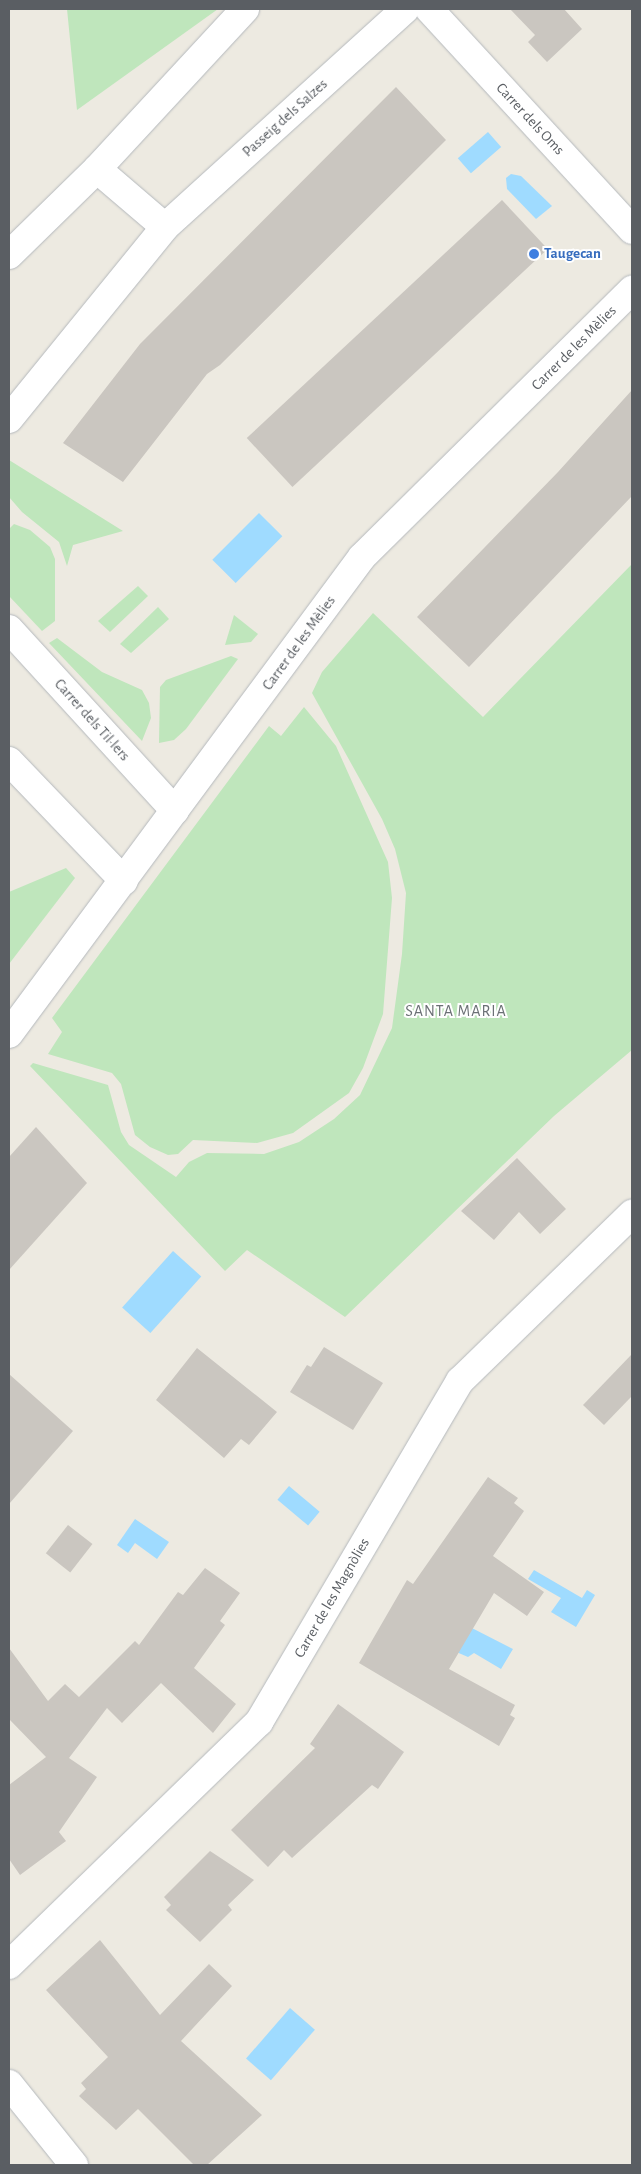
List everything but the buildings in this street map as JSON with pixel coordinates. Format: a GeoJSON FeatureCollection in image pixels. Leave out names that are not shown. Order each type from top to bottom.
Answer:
{"type":"FeatureCollection","features":[{"type":"Feature","properties":{"kind":"street"},"geometry":{"type":"LineString","coordinates":[[9,255],[98,170],[245,9]]}},
{"type":"Feature","properties":{"kind":"street","name":"Passeig dels Salzes"},"geometry":{"type":"LineString","coordinates":[[9,419],[165,227],[405,9]]}},
{"type":"Feature","properties":{"kind":"street","name":"Carrer dels Oms"},"geometry":{"type":"LineString","coordinates":[[429,9],[632,230]]}},
{"type":"Feature","properties":{"kind":"street"},"geometry":{"type":"LineString","coordinates":[[98,170],[165,227]]}},
{"type":"Feature","properties":{"kind":"street","name":"Carrer de les Mèlies"},"geometry":{"type":"LineString","coordinates":[[9,1034],[362,557],[632,290]]}},
{"type":"Feature","properties":{"kind":"street","name":"Carrer dels Til·lers"},"geometry":{"type":"LineString","coordinates":[[9,630],[175,810]]}},
{"type":"Feature","properties":{"kind":"street"},"geometry":{"type":"LineString","coordinates":[[9,761],[124,881]]}},
{"type":"Feature","properties":{"kind":"street","name":"Carrer de les Magnòlies"},"geometry":{"type":"LineString","coordinates":[[9,1965],[260,1722],[460,1381],[632,1214]]}},
{"type":"Feature","properties":{"kind":"street"},"geometry":{"type":"LineString","coordinates":[[9,2084],[74,2165]]}},
{"type":"Feature","properties":{"kind":"green space"},"geometry":{"type":"Polygon","coordinates":[[[67,9],[218,9],[77,110],[67,9]]]}},
{"type":"Feature","properties":{"kind":"green space"},"geometry":{"type":"Polygon","coordinates":[[[9,460],[123,531],[73,545],[67,566],[59,542],[22,512],[9,497],[9,460]]]}},
{"type":"Feature","properties":{"kind":"green space"},"geometry":{"type":"Polygon","coordinates":[[[14,524],[30,530],[50,547],[55,559],[55,621],[42,631],[9,596],[9,529],[14,524]]]}},
{"type":"Feature","properties":{"kind":"green space"},"geometry":{"type":"Polygon","coordinates":[[[632,564],[632,1050],[554,1116],[345,1317],[247,1250],[225,1271],[30,1066],[33,1063],[108,1085],[121,1132],[129,1145],[176,1177],[189,1162],[207,1153],[264,1154],[299,1142],[334,1119],[360,1095],[392,1028],[402,954],[406,893],[395,849],[382,819],[312,693],[322,672],[373,613],[483,717],[632,564]]]}},
{"type":"Feature","properties":{"kind":"green space"},"geometry":{"type":"Polygon","coordinates":[[[138,586],[148,596],[110,632],[98,621],[138,586]]]}},
{"type":"Feature","properties":{"kind":"green space"},"geometry":{"type":"Polygon","coordinates":[[[158,607],[169,619],[131,653],[120,644],[158,607]]]}},
{"type":"Feature","properties":{"kind":"green space"},"geometry":{"type":"Polygon","coordinates":[[[234,615],[258,634],[251,642],[225,645],[234,615]]]}},
{"type":"Feature","properties":{"kind":"green space"},"geometry":{"type":"Polygon","coordinates":[[[57,638],[102,672],[142,690],[149,703],[151,718],[142,741],[49,643],[57,638]]]}},
{"type":"Feature","properties":{"kind":"green space"},"geometry":{"type":"Polygon","coordinates":[[[231,656],[238,659],[186,729],[174,740],[159,743],[160,687],[166,680],[231,656]]]}},
{"type":"Feature","properties":{"kind":"green space"},"geometry":{"type":"Polygon","coordinates":[[[304,707],[336,746],[388,862],[392,898],[383,1014],[363,1068],[349,1093],[293,1133],[257,1143],[193,1140],[178,1154],[168,1155],[150,1147],[135,1135],[121,1084],[112,1073],[48,1054],[62,1032],[52,1018],[269,726],[281,736],[304,707]]]}},
{"type":"Feature","properties":{"kind":"green space"},"geometry":{"type":"Polygon","coordinates":[[[66,868],[75,878],[9,964],[9,892],[66,868]]]}},
{"type":"Feature","properties":{"kind":"water"},"geometry":{"type":"Polygon","coordinates":[[[488,132],[501,147],[471,173],[458,158],[488,132]]]}},
{"type":"Feature","properties":{"kind":"water"},"geometry":{"type":"Polygon","coordinates":[[[511,174],[521,176],[552,206],[536,219],[507,189],[506,178],[511,174]]]}},
{"type":"Feature","properties":{"kind":"water"},"geometry":{"type":"Polygon","coordinates":[[[259,513],[282,536],[236,583],[212,560],[259,513]]]}},
{"type":"Feature","properties":{"kind":"water"},"geometry":{"type":"Polygon","coordinates":[[[173,1251],[201,1276],[150,1333],[122,1307],[173,1251]]]}},
{"type":"Feature","properties":{"kind":"water"},"geometry":{"type":"Polygon","coordinates":[[[289,1486],[320,1512],[308,1526],[277,1500],[289,1486]]]}},
{"type":"Feature","properties":{"kind":"water"},"geometry":{"type":"Polygon","coordinates":[[[135,1519],[169,1542],[157,1559],[135,1543],[128,1553],[117,1545],[135,1519]]]}},
{"type":"Feature","properties":{"kind":"water"},"geometry":{"type":"Polygon","coordinates":[[[534,1570],[582,1598],[587,1590],[595,1595],[576,1627],[551,1612],[561,1598],[528,1579],[534,1570]]]}},
{"type":"Feature","properties":{"kind":"water"},"geometry":{"type":"Polygon","coordinates":[[[466,1625],[513,1649],[501,1669],[474,1653],[468,1657],[454,1651],[466,1625]]]}},
{"type":"Feature","properties":{"kind":"water"},"geometry":{"type":"Polygon","coordinates":[[[290,2008],[315,2030],[271,2080],[246,2059],[290,2008]]]}},
{"type":"Feature","properties":{"kind":"place","name":"Taugecan"},"geometry":{"type":"Point","coordinates":[534,254]}},
{"type":"Feature","properties":{"kind":"district","name":"SANTA MARIA"},"geometry":{"type":"Point","coordinates":[456,1011]}}]}
